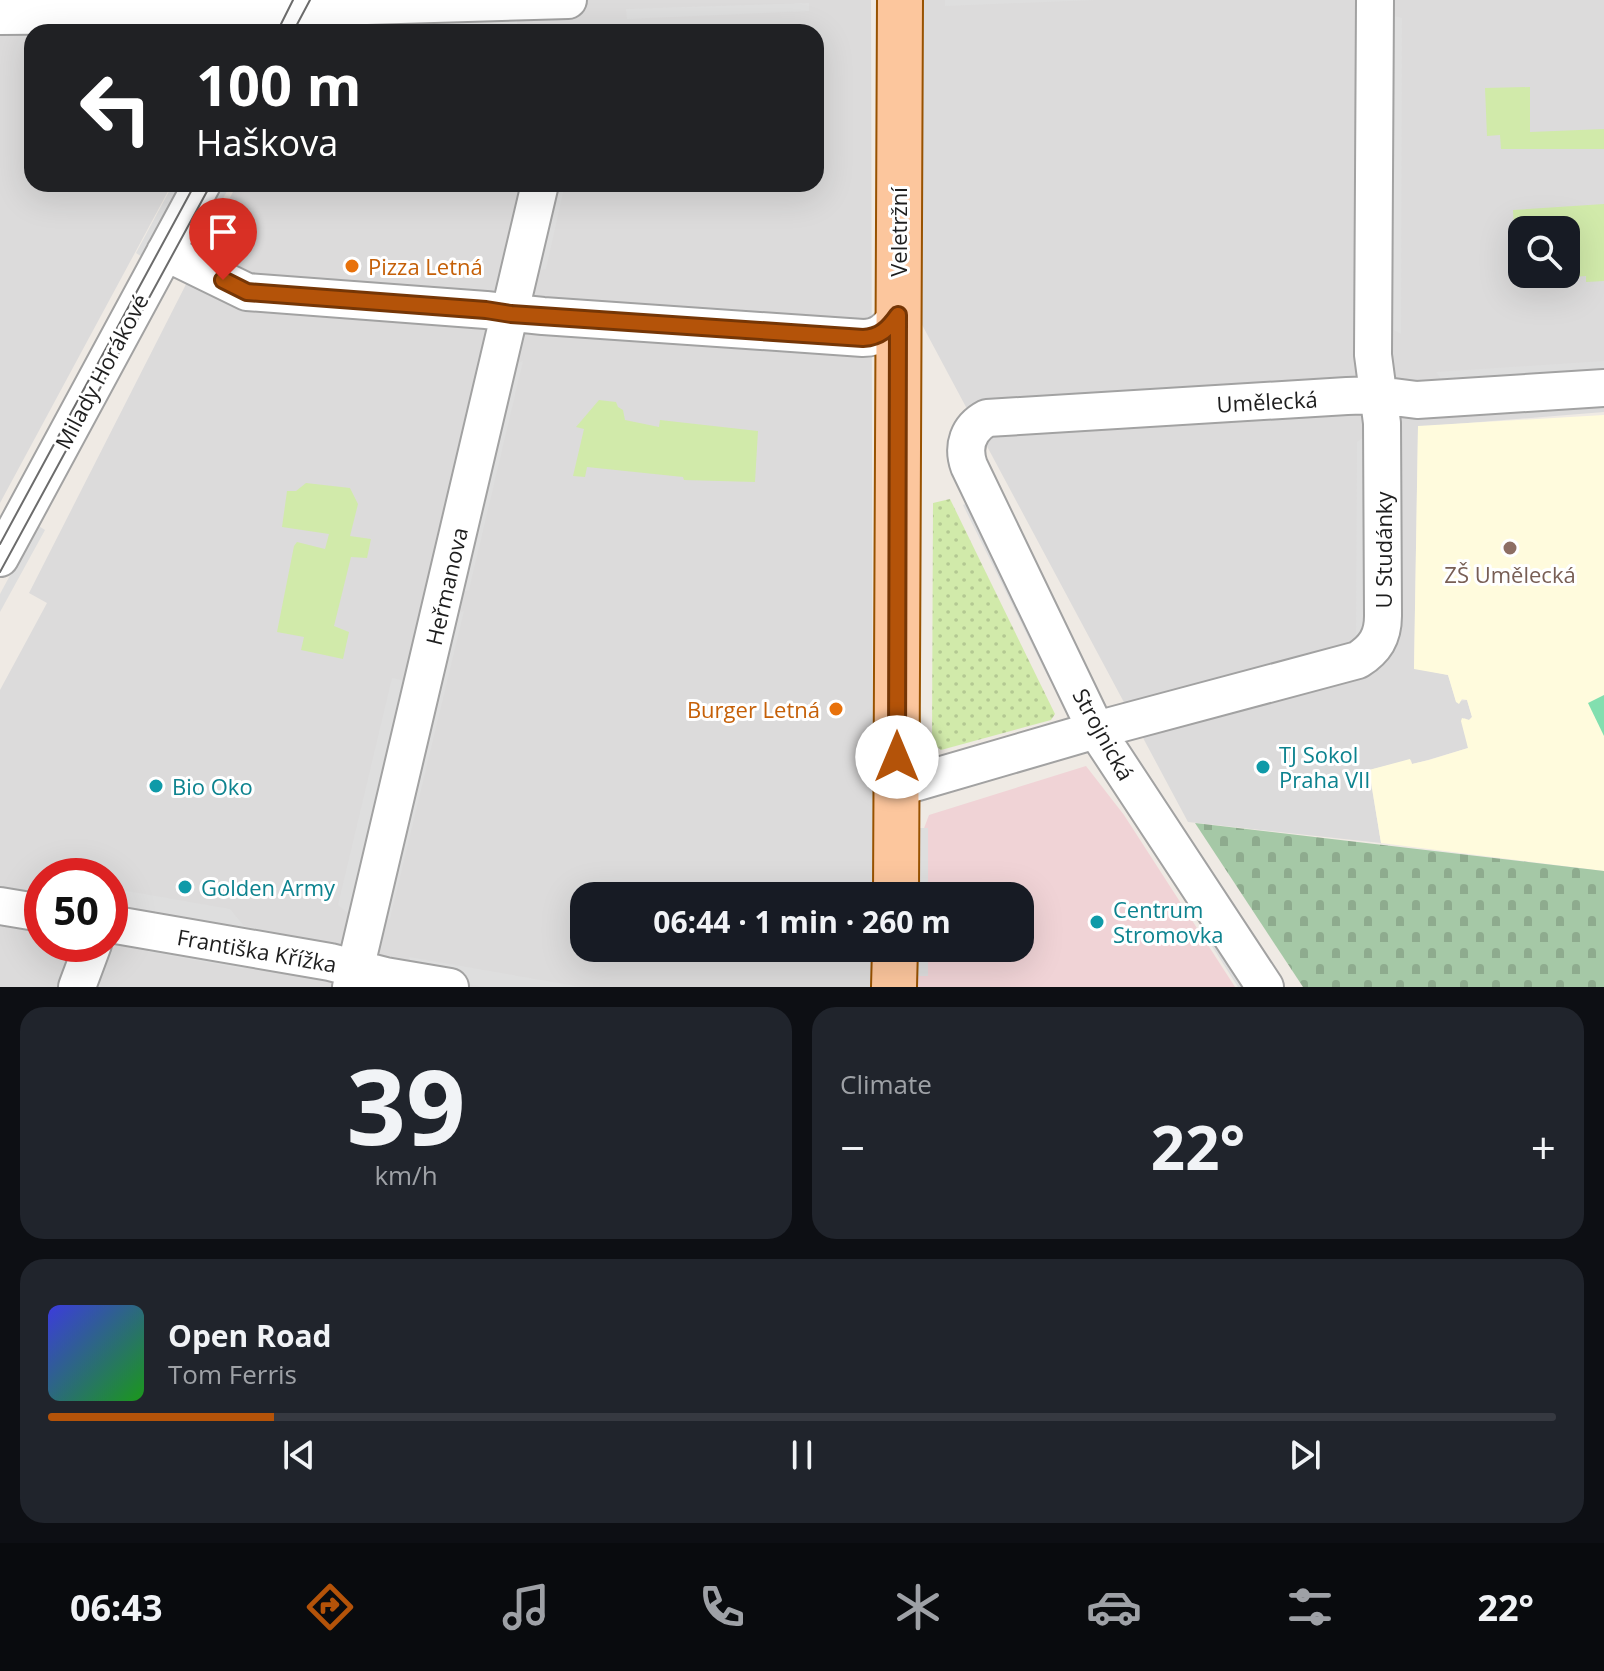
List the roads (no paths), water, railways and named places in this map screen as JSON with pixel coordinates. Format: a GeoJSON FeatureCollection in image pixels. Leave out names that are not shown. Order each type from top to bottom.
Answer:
{"type":"FeatureCollection","features":[{"type":"Feature","properties":{"kind":"main road","name":"Veletržní"},"geometry":{"type":"LineString","coordinates":[[896,882],[900,0]]}},
{"type":"Feature","properties":{"kind":"main road"},"geometry":{"type":"LineString","coordinates":[[894,987],[895,962]]}},
{"type":"Feature","properties":{"kind":"street"},"geometry":{"type":"LineString","coordinates":[[0,16],[101,7],[256,14],[571,0],[572,24]]}},
{"type":"Feature","properties":{"kind":"street","name":"U Studánky"},"geometry":{"type":"LineString","coordinates":[[897,788],[1096,730],[1358,660],[1377,644],[1383,626],[1382,423],[1373,355],[1375,0]]}},
{"type":"Feature","properties":{"kind":"street","name":"Milady Horákové"},"geometry":{"type":"LineString","coordinates":[[0,558],[198,192]]}},
{"type":"Feature","properties":{"kind":"street","name":"Heřmanova"},"geometry":{"type":"LineString","coordinates":[[353,977],[538,192]]}},
{"type":"Feature","properties":{"kind":"street"},"geometry":{"type":"LineString","coordinates":[[165,252],[247,292],[863,338],[874,338],[883,333],[898,315]]}},
{"type":"Feature","properties":{"kind":"street","name":"Umělecká"},"geometry":{"type":"LineString","coordinates":[[969,466],[965,449],[967,439],[978,423],[987,418],[1378,395],[1417,400],[1604,388]]}},
{"type":"Feature","properties":{"kind":"street","name":"Strojnická"},"geometry":{"type":"LineString","coordinates":[[969,466],[1096,730],[1265,987]]}},
{"type":"Feature","properties":{"kind":"street"},"geometry":{"type":"LineString","coordinates":[[0,906],[24,910]]}},
{"type":"Feature","properties":{"kind":"street","name":"Františka Křížka"},"geometry":{"type":"LineString","coordinates":[[128,927],[261,949],[353,977],[450,987]]}},
{"type":"Feature","properties":{"kind":"street"},"geometry":{"type":"LineString","coordinates":[[77,987],[86,962]]}},
{"type":"Feature","properties":{"kind":"tram line"},"geometry":{"type":"LineString","coordinates":[[281,24],[293,0]]}},
{"type":"Feature","properties":{"kind":"tram line"},"geometry":{"type":"LineString","coordinates":[[297,24],[310,0]]}},
{"type":"Feature","properties":{"kind":"tram line"},"geometry":{"type":"LineString","coordinates":[[0,544],[191,192]]}},
{"type":"Feature","properties":{"kind":"tram line"},"geometry":{"type":"LineString","coordinates":[[0,572],[207,192]]}},
{"type":"Feature","properties":{"kind":"place","name":"Pizza Letná"},"geometry":{"type":"Point","coordinates":[352,266]}},
{"type":"Feature","properties":{"kind":"place","name":"ZŠ Umělecká"},"geometry":{"type":"Point","coordinates":[1510,548]}},
{"type":"Feature","properties":{"kind":"place","name":"Burger Letná"},"geometry":{"type":"Point","coordinates":[836,709]}},
{"type":"Feature","properties":{"kind":"place","name":"TJ Sokol Praha VII"},"geometry":{"type":"Point","coordinates":[1263,767]}},
{"type":"Feature","properties":{"kind":"place","name":"Bio Oko"},"geometry":{"type":"Point","coordinates":[156,786]}},
{"type":"Feature","properties":{"kind":"place","name":"Golden Army"},"geometry":{"type":"Point","coordinates":[185,887]}},
{"type":"Feature","properties":{"kind":"place","name":"Centrum Stromovka"},"geometry":{"type":"Point","coordinates":[1097,922]}}]}
